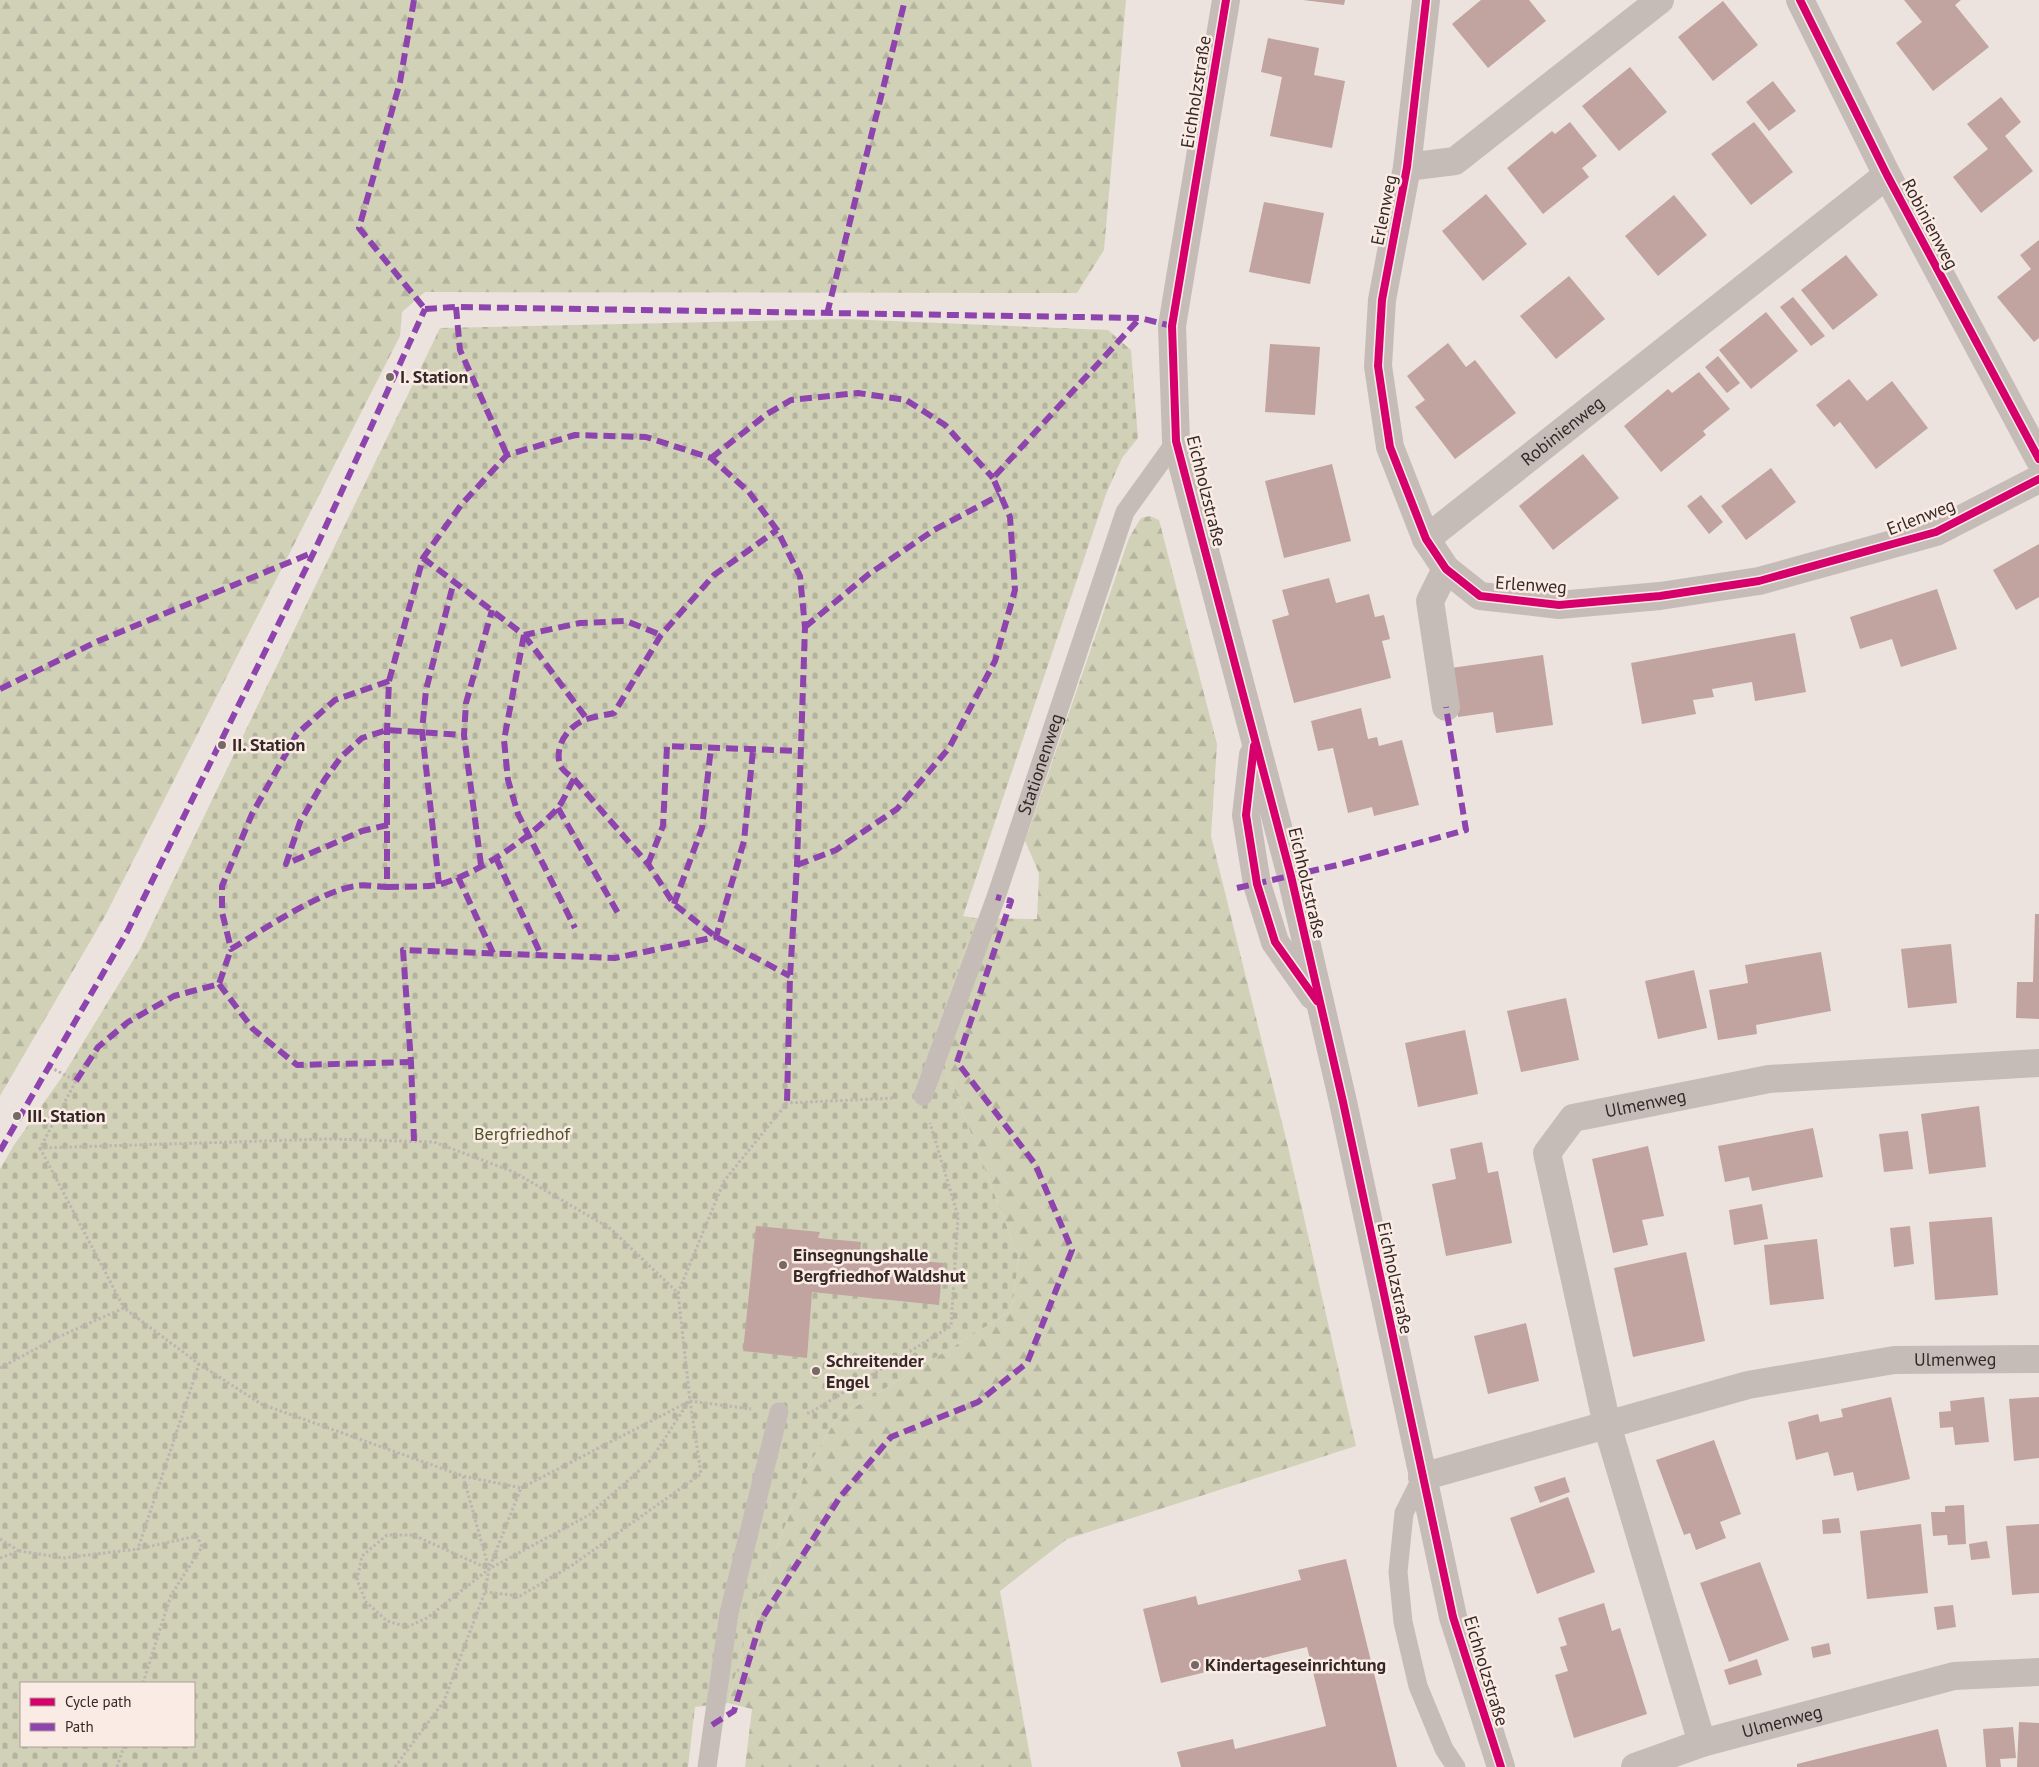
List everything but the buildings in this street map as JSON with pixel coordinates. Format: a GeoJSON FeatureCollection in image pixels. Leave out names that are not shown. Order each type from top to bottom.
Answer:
{"type":"FeatureCollection","features":[{"type":"Feature","properties":{"kind":"street","name":"Eichholzstraße"},"geometry":{"type":"LineString","coordinates":[[1226,0],[1172,326],[1176,441],[1291,876],[1453,1616],[1501,1767]]}},
{"type":"Feature","properties":{"kind":"street","name":"Erlenweg"},"geometry":{"type":"LineString","coordinates":[[1426,0],[1407,168],[1382,300],[1378,366],[1390,447],[1426,539],[1446,570],[1480,596],[1559,605],[1660,596],[1741,584],[1836,561],[1936,532],[2039,479]]}},
{"type":"Feature","properties":{"kind":"street"},"geometry":{"type":"LineString","coordinates":[[1407,168],[1455,161],[1660,0]]}},
{"type":"Feature","properties":{"kind":"street","name":"Robinienweg"},"geometry":{"type":"LineString","coordinates":[[1800,0],[1887,175],[2039,459]]}},
{"type":"Feature","properties":{"kind":"street","name":"Robinienweg"},"geometry":{"type":"LineString","coordinates":[[1426,539],[1887,175]]}},
{"type":"Feature","properties":{"kind":"street"},"geometry":{"type":"LineString","coordinates":[[1446,570],[1430,601],[1446,707]]}},
{"type":"Feature","properties":{"kind":"street","name":"Ulmenweg"},"geometry":{"type":"LineString","coordinates":[[1702,1743],[1607,1425],[1547,1153],[1573,1118],[1768,1079],[2039,1063]]}},
{"type":"Feature","properties":{"kind":"street","name":"Ulmenweg"},"geometry":{"type":"LineString","coordinates":[[1422,1477],[1748,1385],[1894,1360],[2039,1359]]}},
{"type":"Feature","properties":{"kind":"street","name":"Ulmenweg"},"geometry":{"type":"LineString","coordinates":[[1635,1767],[1702,1743],[1954,1676],[2039,1672]]}},
{"type":"Feature","properties":{"kind":"lane","name":"Stationenweg"},"geometry":{"type":"LineString","coordinates":[[923,1096],[996,897],[1125,512],[1176,441]]}},
{"type":"Feature","properties":{"kind":"lane"},"geometry":{"type":"LineString","coordinates":[[707,1767],[728,1613],[779,1412]]}},
{"type":"Feature","properties":{"kind":"lane"},"geometry":{"type":"LineString","coordinates":[[1422,1477],[1404,1513],[1398,1572],[1403,1622],[1418,1686],[1444,1749],[1456,1767]]}},
{"type":"Feature","properties":{"kind":"path"},"geometry":{"type":"LineString","coordinates":[[40,1148],[76,1081],[50,1067]]}},
{"type":"Feature","properties":{"kind":"path"},"geometry":{"type":"LineString","coordinates":[[40,1148],[124,1308],[199,1364],[261,1404],[462,1476],[521,1488],[690,1401],[779,1412],[810,1413],[950,1326],[958,1216],[923,1096],[787,1103],[724,1181],[678,1293],[690,1401],[701,1474],[570,1566],[520,1596],[485,1592]]}},
{"type":"Feature","properties":{"kind":"path"},"geometry":{"type":"LineString","coordinates":[[40,1148],[327,1139],[434,1142],[514,1172],[611,1230],[678,1293]]}},
{"type":"Feature","properties":{"kind":"path"},"geometry":{"type":"LineString","coordinates":[[0,1368],[58,1337],[124,1308]]}},
{"type":"Feature","properties":{"kind":"path"},"geometry":{"type":"LineString","coordinates":[[138,1549],[199,1364]]}},
{"type":"Feature","properties":{"kind":"path"},"geometry":{"type":"LineString","coordinates":[[490,1569],[413,1535],[387,1535],[362,1556],[357,1580],[366,1602],[387,1621],[406,1628],[428,1618],[490,1569],[589,1515],[651,1460],[690,1401]]}},
{"type":"Feature","properties":{"kind":"path"},"geometry":{"type":"LineString","coordinates":[[462,1476],[490,1569]]}},
{"type":"Feature","properties":{"kind":"path"},"geometry":{"type":"LineString","coordinates":[[395,1767],[444,1701],[485,1592],[490,1569],[521,1488]]}},
{"type":"Feature","properties":{"kind":"path"},"geometry":{"type":"LineString","coordinates":[[0,1539],[20,1551],[63,1558],[138,1549],[197,1536],[202,1547],[171,1595],[143,1682]]}},
{"type":"Feature","properties":{"kind":"path"},"geometry":{"type":"LineString","coordinates":[[0,1558],[20,1551]]}},
{"type":"Feature","properties":{"kind":"path"},"geometry":{"type":"LineString","coordinates":[[118,1767],[124,1747]]}},
{"type":"Feature","properties":{"kind":"green space"},"geometry":{"type":"Polygon","coordinates":[[[0,0],[1126,0],[1104,250],[1077,293],[425,292],[402,312],[400,336],[105,916],[0,1096],[0,0]]]}},
{"type":"Feature","properties":{"kind":"green space","name":"Bergfriedhof"},"geometry":{"type":"Polygon","coordinates":[[[844,319],[1108,330],[1131,350],[1138,438],[1122,458],[1106,494],[963,916],[975,918],[934,1038],[1019,1258],[1011,1311],[837,1418],[807,1468],[752,1613],[728,1703],[695,1707],[688,1767],[0,1767],[0,1169],[14,1145],[64,1074],[140,949],[440,328],[844,319]]]}},
{"type":"Feature","properties":{"kind":"green space"},"geometry":{"type":"Polygon","coordinates":[[[1150,516],[1159,520],[1217,744],[1211,836],[1288,1147],[1356,1446],[1067,1539],[1000,1591],[1032,1767],[745,1767],[752,1709],[728,1703],[752,1613],[807,1468],[837,1418],[1011,1311],[1019,1258],[934,1038],[975,918],[1037,919],[1039,873],[1025,841],[1129,538],[1141,518],[1150,516]]]}},
{"type":"Feature","properties":{"kind":"marked path"},"geometry":{"type":"LineString","coordinates":[[414,0],[400,82],[359,228],[425,309]]}},
{"type":"Feature","properties":{"kind":"marked path"},"geometry":{"type":"LineString","coordinates":[[827,314],[905,0]]}},
{"type":"Feature","properties":{"kind":"marked path"},"geometry":{"type":"LineString","coordinates":[[456,307],[460,350],[507,455]]}},
{"type":"Feature","properties":{"kind":"marked path"},"geometry":{"type":"LineString","coordinates":[[425,309],[456,307],[1140,318],[1172,326]]}},
{"type":"Feature","properties":{"kind":"marked path"},"geometry":{"type":"LineString","coordinates":[[0,1151],[127,932],[314,552],[425,309]]}},
{"type":"Feature","properties":{"kind":"marked path"},"geometry":{"type":"LineString","coordinates":[[797,865],[836,850],[897,809],[949,748],[995,661],[1015,590],[1010,517],[993,478],[1140,318]]}},
{"type":"Feature","properties":{"kind":"marked path"},"geometry":{"type":"LineString","coordinates":[[711,458],[767,414],[791,400],[858,393],[906,400],[945,425],[993,478]]}},
{"type":"Feature","properties":{"kind":"marked path"},"geometry":{"type":"LineString","coordinates":[[389,681],[335,700],[297,734],[252,814],[222,886],[222,912],[231,949],[292,912],[326,895],[360,885],[387,887],[387,730],[389,681],[423,558],[461,505],[507,455],[575,435],[646,437],[711,458],[749,492],[777,530],[800,576],[805,627],[797,865],[790,976],[787,1103]]}},
{"type":"Feature","properties":{"kind":"marked path"},"geometry":{"type":"LineString","coordinates":[[805,627],[869,574],[934,530],[1000,495]]}},
{"type":"Feature","properties":{"kind":"marked path"},"geometry":{"type":"LineString","coordinates":[[387,887],[435,885],[456,879],[503,853],[546,820],[557,809],[574,779],[560,765],[559,750],[564,737],[580,722],[614,713],[661,635],[714,575],[777,530]]}},
{"type":"Feature","properties":{"kind":"marked path"},"geometry":{"type":"LineString","coordinates":[[0,689],[96,642],[314,552]]}},
{"type":"Feature","properties":{"kind":"marked path"},"geometry":{"type":"LineString","coordinates":[[423,558],[524,635],[580,623],[626,621],[661,635]]}},
{"type":"Feature","properties":{"kind":"marked path"},"geometry":{"type":"LineString","coordinates":[[439,884],[422,731],[426,690],[454,581]]}},
{"type":"Feature","properties":{"kind":"marked path"},"geometry":{"type":"LineString","coordinates":[[481,865],[464,735],[466,703],[492,610]]}},
{"type":"Feature","properties":{"kind":"marked path"},"geometry":{"type":"LineString","coordinates":[[524,635],[504,740],[508,780],[518,814],[575,928]]}},
{"type":"Feature","properties":{"kind":"marked path"},"geometry":{"type":"LineString","coordinates":[[524,635],[587,719]]}},
{"type":"Feature","properties":{"kind":"marked path"},"geometry":{"type":"LineString","coordinates":[[1237,888],[1342,864],[1466,830],[1446,707]]}},
{"type":"Feature","properties":{"kind":"marked path"},"geometry":{"type":"LineString","coordinates":[[388,825],[362,831],[286,864],[300,822],[325,779],[341,757],[362,738],[387,730],[464,735]]}},
{"type":"Feature","properties":{"kind":"marked path"},"geometry":{"type":"LineString","coordinates":[[648,864],[663,826],[667,746],[801,751]]}},
{"type":"Feature","properties":{"kind":"marked path"},"geometry":{"type":"LineString","coordinates":[[674,904],[702,828],[711,747]]}},
{"type":"Feature","properties":{"kind":"marked path"},"geometry":{"type":"LineString","coordinates":[[414,1141],[411,1062],[403,950],[615,958],[716,937],[744,841],[753,750]]}},
{"type":"Feature","properties":{"kind":"marked path"},"geometry":{"type":"LineString","coordinates":[[574,779],[648,864],[674,904],[716,937],[790,976]]}},
{"type":"Feature","properties":{"kind":"marked path"},"geometry":{"type":"LineString","coordinates":[[558,808],[619,915]]}},
{"type":"Feature","properties":{"kind":"marked path"},"geometry":{"type":"LineString","coordinates":[[496,858],[542,957]]}},
{"type":"Feature","properties":{"kind":"marked path"},"geometry":{"type":"LineString","coordinates":[[458,877],[493,953]]}},
{"type":"Feature","properties":{"kind":"marked path"},"geometry":{"type":"LineString","coordinates":[[712,1725],[734,1711],[761,1620],[840,1497],[891,1437],[978,1402],[1027,1363],[1072,1250],[1035,1164],[957,1062],[1011,901],[996,897]]}},
{"type":"Feature","properties":{"kind":"marked path"},"geometry":{"type":"LineString","coordinates":[[76,1081],[98,1047],[128,1022],[174,996],[219,984],[231,949]]}},
{"type":"Feature","properties":{"kind":"marked path"},"geometry":{"type":"LineString","coordinates":[[219,984],[253,1029],[297,1065],[411,1062]]}},
{"type":"Feature","properties":{"kind":"cycle path"},"geometry":{"type":"LineString","coordinates":[[1226,0],[1172,326],[1176,441],[1291,876],[1343,1102],[1453,1617],[1501,1767]]}},
{"type":"Feature","properties":{"kind":"cycle path"},"geometry":{"type":"LineString","coordinates":[[1426,0],[1407,167],[1382,300],[1378,366],[1390,447],[1426,539],[1446,569],[1480,596],[1559,605],[1660,596],[1759,581],[1936,532],[2039,479]]}},
{"type":"Feature","properties":{"kind":"cycle path"},"geometry":{"type":"LineString","coordinates":[[1800,0],[1887,175],[2039,459]]}},
{"type":"Feature","properties":{"kind":"cycle path"},"geometry":{"type":"LineString","coordinates":[[1254,746],[1246,815],[1257,884],[1275,942],[1317,1001]]}},
{"type":"Feature","properties":{"kind":"place","name":"I. Station"},"geometry":{"type":"Point","coordinates":[390,377]}},
{"type":"Feature","properties":{"kind":"place","name":"II. Station"},"geometry":{"type":"Point","coordinates":[222,745]}},
{"type":"Feature","properties":{"kind":"place","name":"III. Station"},"geometry":{"type":"Point","coordinates":[17,1116]}},
{"type":"Feature","properties":{"kind":"place","name":"Einsegnungshalle Bergfriedhof Waldshut"},"geometry":{"type":"Point","coordinates":[783,1265]}},
{"type":"Feature","properties":{"kind":"place","name":"Schreitender Engel"},"geometry":{"type":"Point","coordinates":[816,1371]}},
{"type":"Feature","properties":{"kind":"place","name":"Kindertageseinrichtung"},"geometry":{"type":"Point","coordinates":[1195,1665]}}]}
